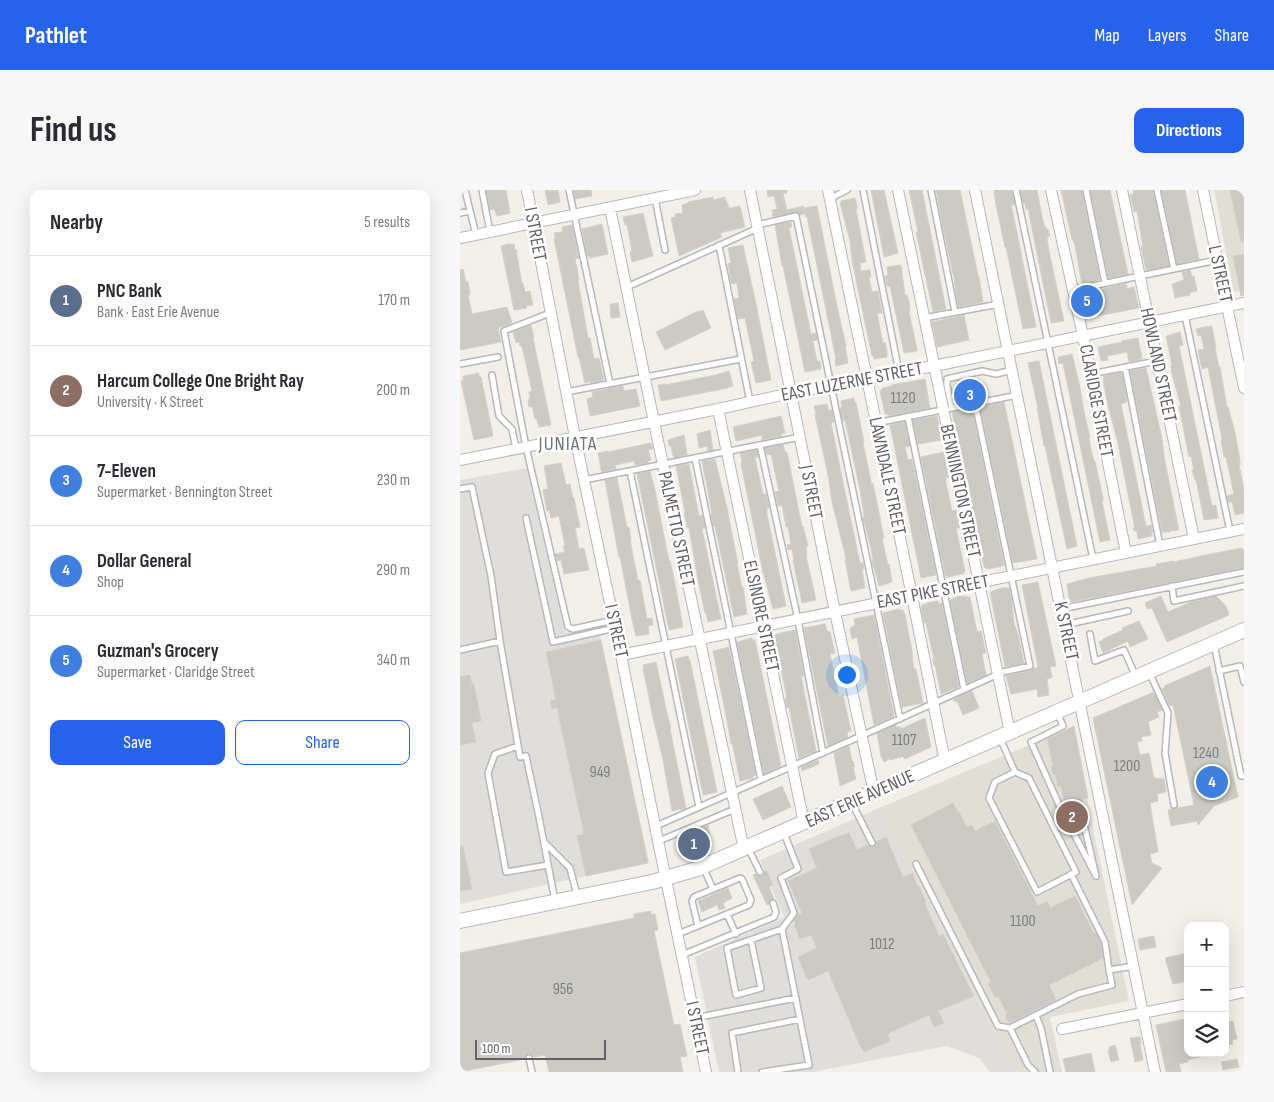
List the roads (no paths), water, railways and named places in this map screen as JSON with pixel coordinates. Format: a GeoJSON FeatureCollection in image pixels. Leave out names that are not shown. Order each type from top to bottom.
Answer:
{"type":"FeatureCollection","features":[{"type":"Feature","properties":{"kind":"main road","name":"EAST ERIE AVENUE"},"geometry":{"type":"LineString","coordinates":[[460,921],[666,879],[703,867],[1244,630]]}},
{"type":"Feature","properties":{"kind":"street","name":"I STREET"},"geometry":{"type":"LineString","coordinates":[[526,190],[706,1072]]}},
{"type":"Feature","properties":{"kind":"street"},"geometry":{"type":"LineString","coordinates":[[460,238],[610,208],[655,198],[671,192],[695,190]]}},
{"type":"Feature","properties":{"kind":"street","name":"J STREET"},"geometry":{"type":"LineString","coordinates":[[750,190],[835,612],[874,793]]}},
{"type":"Feature","properties":{"kind":"street","name":"BENNINGTON STREET"},"geometry":{"type":"LineString","coordinates":[[898,190],[934,366],[947,409],[998,674],[1005,735]]}},
{"type":"Feature","properties":{"kind":"street","name":"K STREET"},"geometry":{"type":"LineString","coordinates":[[976,190],[1155,1072]]}},
{"type":"Feature","properties":{"kind":"street","name":"CLARIDGE STREET"},"geometry":{"type":"LineString","coordinates":[[1051,190],[1083,336],[1126,553]]}},
{"type":"Feature","properties":{"kind":"street","name":"HOWLAND STREET"},"geometry":{"type":"LineString","coordinates":[[1122,190],[1194,539]]}},
{"type":"Feature","properties":{"kind":"street","name":"L STREET"},"geometry":{"type":"LineString","coordinates":[[1203,190],[1227,306],[1240,349],[1244,388]]}},
{"type":"Feature","properties":{"kind":"street","name":"LAWNDALE STREET"},"geometry":{"type":"LineString","coordinates":[[828,194],[945,762]]}},
{"type":"Feature","properties":{"kind":"street","name":"PALMETTO STREET"},"geometry":{"type":"LineString","coordinates":[[610,208],[731,793],[746,849]]}},
{"type":"Feature","properties":{"kind":"street","name":"EAST LUZERNE STREET"},"geometry":{"type":"LineString","coordinates":[[460,458],[654,422],[1244,303]]}},
{"type":"Feature","properties":{"kind":"street","name":"ELSINORE STREET"},"geometry":{"type":"LineString","coordinates":[[718,409],[804,824]]}},
{"type":"Feature","properties":{"kind":"street","name":"EAST PIKE STREET"},"geometry":{"type":"LineString","coordinates":[[621,656],[1244,529]]}},
{"type":"Feature","properties":{"kind":"street"},"geometry":{"type":"LineString","coordinates":[[1229,995],[1244,992]]}},
{"type":"Feature","properties":{"kind":"street"},"geometry":{"type":"LineString","coordinates":[[1062,1029],[1184,1005]]}},
{"type":"Feature","properties":{"kind":"lane"},"geometry":{"type":"LineString","coordinates":[[465,190],[476,235]]}},
{"type":"Feature","properties":{"kind":"lane"},"geometry":{"type":"LineString","coordinates":[[482,190],[490,232]]}},
{"type":"Feature","properties":{"kind":"lane"},"geometry":{"type":"LineString","coordinates":[[568,190],[610,384]]}},
{"type":"Feature","properties":{"kind":"lane"},"geometry":{"type":"LineString","coordinates":[[828,194],[847,190]]}},
{"type":"Feature","properties":{"kind":"lane"},"geometry":{"type":"LineString","coordinates":[[863,190],[899,373]]}},
{"type":"Feature","properties":{"kind":"lane"},"geometry":{"type":"LineString","coordinates":[[930,190],[955,312]]}},
{"type":"Feature","properties":{"kind":"lane"},"geometry":{"type":"LineString","coordinates":[[1016,190],[1093,560]]}},
{"type":"Feature","properties":{"kind":"lane"},"geometry":{"type":"LineString","coordinates":[[1086,190],[1105,283]]}},
{"type":"Feature","properties":{"kind":"lane"},"geometry":{"type":"LineString","coordinates":[[1157,190],[1174,269]]}},
{"type":"Feature","properties":{"kind":"lane"},"geometry":{"type":"LineString","coordinates":[[655,198],[665,250]]}},
{"type":"Feature","properties":{"kind":"lane"},"geometry":{"type":"LineString","coordinates":[[460,213],[470,211]]}},
{"type":"Feature","properties":{"kind":"lane"},"geometry":{"type":"LineString","coordinates":[[626,287],[719,246],[758,226],[796,216],[900,719]]}},
{"type":"Feature","properties":{"kind":"lane"},"geometry":{"type":"LineString","coordinates":[[719,246],[750,402]]}},
{"type":"Feature","properties":{"kind":"lane"},"geometry":{"type":"LineString","coordinates":[[1073,290],[1217,260]]}},
{"type":"Feature","properties":{"kind":"lane"},"geometry":{"type":"LineString","coordinates":[[924,318],[999,304]]}},
{"type":"Feature","properties":{"kind":"lane"},"geometry":{"type":"LineString","coordinates":[[551,312],[504,331],[521,448],[568,627],[573,629],[615,624]]}},
{"type":"Feature","properties":{"kind":"lane"},"geometry":{"type":"LineString","coordinates":[[1185,315],[1230,532]]}},
{"type":"Feature","properties":{"kind":"lane"},"geometry":{"type":"LineString","coordinates":[[984,356],[987,372]]}},
{"type":"Feature","properties":{"kind":"lane"},"geometry":{"type":"LineString","coordinates":[[460,364],[498,357]]}},
{"type":"Feature","properties":{"kind":"lane"},"geometry":{"type":"LineString","coordinates":[[566,392],[741,359]]}},
{"type":"Feature","properties":{"kind":"lane"},"geometry":{"type":"LineString","coordinates":[[1090,374],[1157,361]]}},
{"type":"Feature","properties":{"kind":"lane"},"geometry":{"type":"LineString","coordinates":[[948,363],[951,377]]}},
{"type":"Feature","properties":{"kind":"lane"},"geometry":{"type":"LineString","coordinates":[[1125,367],[1160,546]]}},
{"type":"Feature","properties":{"kind":"lane"},"geometry":{"type":"LineString","coordinates":[[947,409],[947,379],[982,371],[996,374],[1013,370]]}},
{"type":"Feature","properties":{"kind":"lane"},"geometry":{"type":"LineString","coordinates":[[492,375],[499,416],[512,429],[521,448]]}},
{"type":"Feature","properties":{"kind":"lane"},"geometry":{"type":"LineString","coordinates":[[876,423],[1018,394]]}},
{"type":"Feature","properties":{"kind":"lane"},"geometry":{"type":"LineString","coordinates":[[655,826],[862,736],[1002,672],[1030,666],[975,403]]}},
{"type":"Feature","properties":{"kind":"lane"},"geometry":{"type":"LineString","coordinates":[[908,417],[964,690]]}},
{"type":"Feature","properties":{"kind":"lane"},"geometry":{"type":"LineString","coordinates":[[584,480],[800,437]]}},
{"type":"Feature","properties":{"kind":"lane"},"geometry":{"type":"LineString","coordinates":[[760,445],[798,620],[822,753]]}},
{"type":"Feature","properties":{"kind":"lane"},"geometry":{"type":"LineString","coordinates":[[695,458],[760,780]]}},
{"type":"Feature","properties":{"kind":"lane"},"geometry":{"type":"LineString","coordinates":[[630,471],[699,807]]}},
{"type":"Feature","properties":{"kind":"lane"},"geometry":{"type":"LineString","coordinates":[[460,489],[472,488],[491,576],[520,757],[526,756],[555,902]]}},
{"type":"Feature","properties":{"kind":"lane"},"geometry":{"type":"LineString","coordinates":[[526,518],[554,642],[615,624]]}},
{"type":"Feature","properties":{"kind":"lane"},"geometry":{"type":"LineString","coordinates":[[1061,609],[1244,572]]}},
{"type":"Feature","properties":{"kind":"lane"},"geometry":{"type":"LineString","coordinates":[[1172,586],[1174,600],[1244,586]]}},
{"type":"Feature","properties":{"kind":"lane"},"geometry":{"type":"LineString","coordinates":[[1064,624],[1128,610]]}},
{"type":"Feature","properties":{"kind":"lane"},"geometry":{"type":"LineString","coordinates":[[1090,634],[1095,661],[1124,650],[1168,713],[1165,753],[1174,805]]}},
{"type":"Feature","properties":{"kind":"lane"},"geometry":{"type":"LineString","coordinates":[[460,650],[500,640]]}},
{"type":"Feature","properties":{"kind":"lane"},"geometry":{"type":"LineString","coordinates":[[1213,644],[1241,776],[1244,776]]}},
{"type":"Feature","properties":{"kind":"lane"},"geometry":{"type":"LineString","coordinates":[[1220,672],[1242,666],[1244,682]]}},
{"type":"Feature","properties":{"kind":"lane"},"geometry":{"type":"LineString","coordinates":[[1057,712],[1063,726],[1031,742],[1060,806],[1096,876],[1079,803],[1060,806]]}},
{"type":"Feature","properties":{"kind":"lane"},"geometry":{"type":"LineString","coordinates":[[1005,735],[1015,772]]}},
{"type":"Feature","properties":{"kind":"lane"},"geometry":{"type":"LineString","coordinates":[[518,746],[495,754],[488,773],[506,872],[548,865]]}},
{"type":"Feature","properties":{"kind":"lane"},"geometry":{"type":"LineString","coordinates":[[1015,772],[1029,778],[1076,872],[1037,892],[989,798],[995,782],[1015,772]]}},
{"type":"Feature","properties":{"kind":"lane"},"geometry":{"type":"LineString","coordinates":[[852,802],[872,843]]}},
{"type":"Feature","properties":{"kind":"lane"},"geometry":{"type":"LineString","coordinates":[[658,841],[735,809]]}},
{"type":"Feature","properties":{"kind":"lane"},"geometry":{"type":"LineString","coordinates":[[751,940],[761,988],[736,995],[727,948],[782,929],[794,913],[781,878],[798,870],[783,832]]}},
{"type":"Feature","properties":{"kind":"lane"},"geometry":{"type":"LineString","coordinates":[[544,842],[570,868],[578,897]]}},
{"type":"Feature","properties":{"kind":"lane"},"geometry":{"type":"LineString","coordinates":[[746,849],[760,872]]}},
{"type":"Feature","properties":{"kind":"lane"},"geometry":{"type":"LineString","coordinates":[[916,864],[998,1026],[1010,1028],[1078,994],[1112,985],[1105,942],[1071,874]]}},
{"type":"Feature","properties":{"kind":"lane"},"geometry":{"type":"LineString","coordinates":[[703,867],[713,889]]}},
{"type":"Feature","properties":{"kind":"lane"},"geometry":{"type":"LineString","coordinates":[[678,934],[698,926],[749,905],[751,900],[742,879],[740,878],[694,897],[692,901],[698,926]]}},
{"type":"Feature","properties":{"kind":"lane"},"geometry":{"type":"LineString","coordinates":[[682,955],[774,917],[776,912],[773,903]]}},
{"type":"Feature","properties":{"kind":"lane"},"geometry":{"type":"LineString","coordinates":[[727,914],[736,934]]}},
{"type":"Feature","properties":{"kind":"lane"},"geometry":{"type":"LineString","coordinates":[[762,1072],[809,1065],[782,929]]}},
{"type":"Feature","properties":{"kind":"lane"},"geometry":{"type":"LineString","coordinates":[[1109,970],[1134,966]]}},
{"type":"Feature","properties":{"kind":"lane"},"geometry":{"type":"LineString","coordinates":[[695,1018],[796,998]]}},
{"type":"Feature","properties":{"kind":"lane"},"geometry":{"type":"LineString","coordinates":[[1036,1016],[1041,1028],[1050,1072]]}},
{"type":"Feature","properties":{"kind":"lane"},"geometry":{"type":"LineString","coordinates":[[738,1072],[732,1033],[800,1019]]}},
{"type":"Feature","properties":{"kind":"lane"},"geometry":{"type":"LineString","coordinates":[[1010,1028],[1028,1064],[1036,1072]]}},
{"type":"Feature","properties":{"kind":"lane"},"geometry":{"type":"LineString","coordinates":[[529,1058],[532,1072]]}},
{"type":"Feature","properties":{"kind":"place","name":"Guzman's Grocery"},"geometry":{"type":"Point","coordinates":[1087,301]}},
{"type":"Feature","properties":{"kind":"place","name":"7-Eleven"},"geometry":{"type":"Point","coordinates":[970,395]}},
{"type":"Feature","properties":{"kind":"place","name":"Dollar General"},"geometry":{"type":"Point","coordinates":[1212,782]}},
{"type":"Feature","properties":{"kind":"place","name":"Harcum College One Bright Ray"},"geometry":{"type":"Point","coordinates":[1072,817]}},
{"type":"Feature","properties":{"kind":"place","name":"PNC Bank"},"geometry":{"type":"Point","coordinates":[694,844]}},
{"type":"Feature","properties":{"kind":"district","name":"JUNIATA"},"geometry":{"type":"Point","coordinates":[568,444]}}]}
